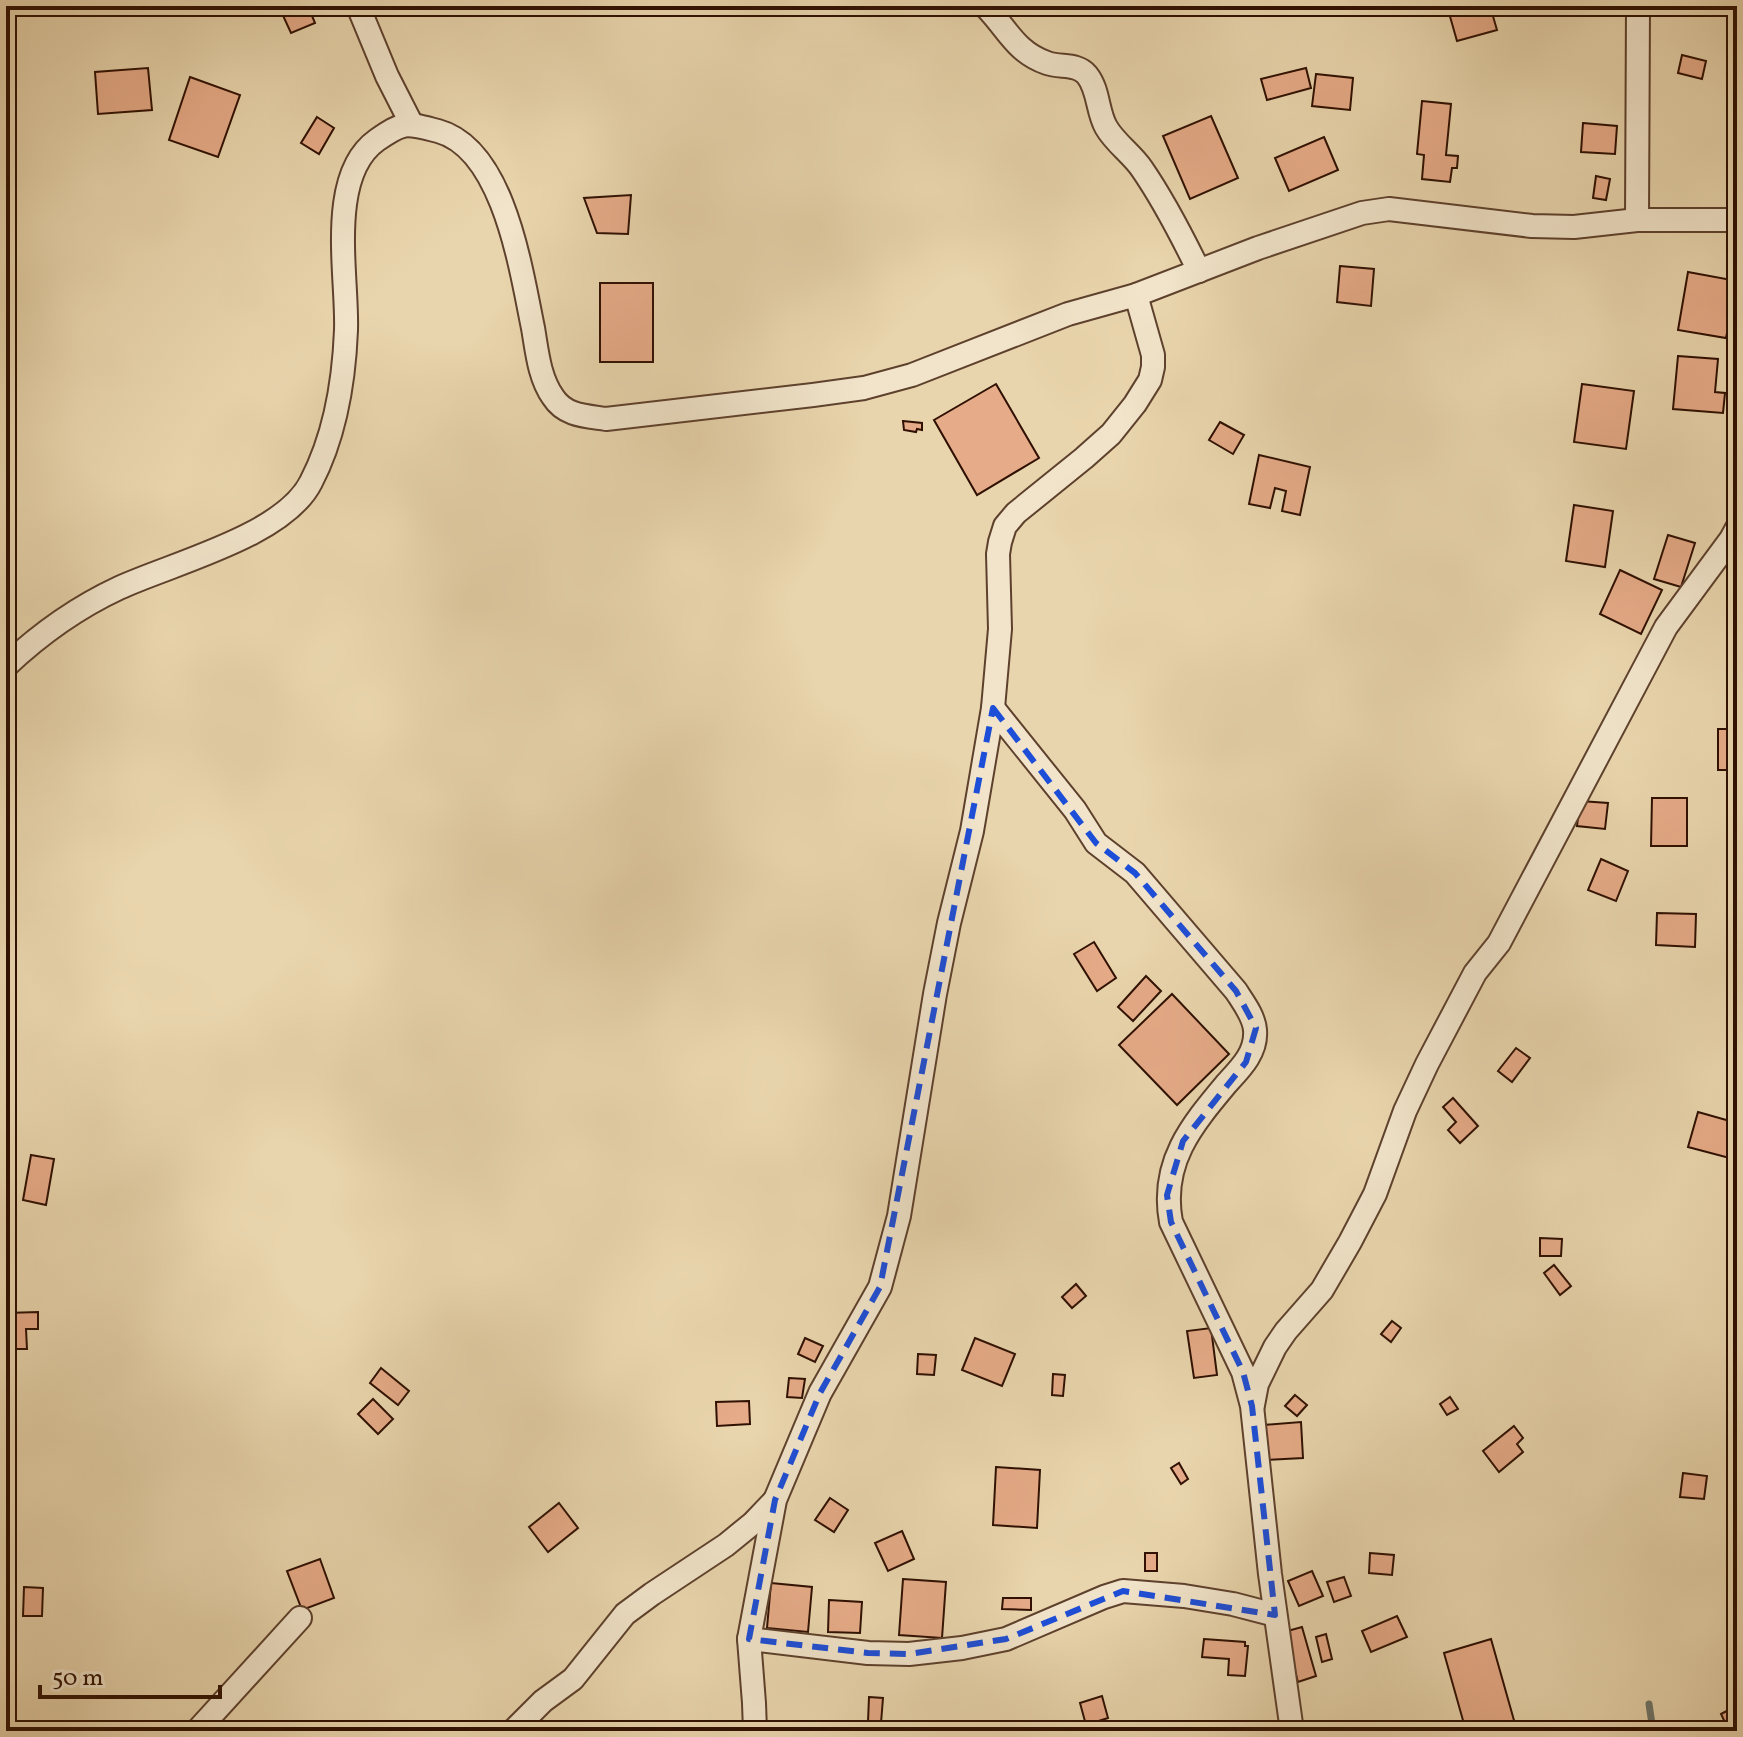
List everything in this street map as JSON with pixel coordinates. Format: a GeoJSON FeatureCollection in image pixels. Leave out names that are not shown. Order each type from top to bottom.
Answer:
{"type":"FeatureCollection","features":[{"type":"Feature","properties":{"kind":"street"},"geometry":{"type":"LineString","coordinates":[[358,6],[387,76],[412,125]]}},
{"type":"Feature","properties":{"kind":"street"},"geometry":{"type":"LineString","coordinates":[[985,6],[1014,43],[1051,65],[1075,66],[1087,74],[1108,130],[1141,166],[1176,224],[1199,271]]}},
{"type":"Feature","properties":{"kind":"street"},"geometry":{"type":"LineString","coordinates":[[1637,220],[1638,6]]}},
{"type":"Feature","properties":{"kind":"street"},"geometry":{"type":"LineString","coordinates":[[6,666],[70,613],[119,588],[262,529],[295,504],[311,483],[329,436],[341,384],[346,328],[344,213],[350,182],[358,161],[370,145],[396,127],[412,125],[450,135],[476,155],[499,194],[521,271],[542,375],[553,398],[573,414],[606,419],[864,388],[912,375],[1068,314],[1136,295],[1362,213],[1389,209],[1532,226],[1574,227],[1637,220],[1737,220]]}},
{"type":"Feature","properties":{"kind":"street"},"geometry":{"type":"LineString","coordinates":[[755,1731],[749,1639],[775,1500],[820,1393],[880,1287],[899,1216],[938,980],[972,831],[993,708],[1000,629],[998,554],[1005,526],[1016,513],[1111,434],[1150,380],[1153,355],[1136,295]]}},
{"type":"Feature","properties":{"kind":"street"},"geometry":{"type":"LineString","coordinates":[[1252,1406],[1257,1384],[1275,1347],[1335,1270],[1375,1194],[1405,1111],[1464,993],[1475,973],[1499,943],[1666,627],[1737,528]]}},
{"type":"Feature","properties":{"kind":"street"},"geometry":{"type":"LineString","coordinates":[[993,708],[1075,810],[1096,843],[1135,873],[1236,991],[1256,1028],[1253,1048],[1246,1062],[1197,1118],[1183,1141],[1171,1171],[1167,1195],[1171,1222],[1243,1372],[1252,1406],[1275,1615],[1292,1731]]}},
{"type":"Feature","properties":{"kind":"street"},"geometry":{"type":"LineString","coordinates":[[513,1731],[543,1701],[573,1679],[625,1614],[726,1545],[775,1500]]}},
{"type":"Feature","properties":{"kind":"street"},"geometry":{"type":"LineString","coordinates":[[749,1639],[868,1653],[909,1654],[962,1648],[1006,1639],[1123,1591],[1184,1596],[1275,1615]]}},
{"type":"Feature","properties":{"kind":"street"},"geometry":{"type":"LineString","coordinates":[[197,1731],[300,1618]]}},
{"type":"Feature","properties":{"kind":"highlighted area"},"geometry":{"type":"Polygon","coordinates":[[[993,708],[1096,843],[1135,873],[1236,991],[1256,1028],[1246,1062],[1183,1141],[1167,1195],[1171,1222],[1243,1372],[1252,1406],[1275,1615],[1123,1591],[1006,1639],[909,1654],[868,1653],[749,1639],[775,1500],[820,1393],[880,1287],[993,708]]]}},
{"type":"Feature","properties":{"kind":"building"},"geometry":{"type":"Polygon","coordinates":[[[308,6],[315,23],[291,33],[280,9],[308,6]]]}},
{"type":"Feature","properties":{"kind":"building"},"geometry":{"type":"Polygon","coordinates":[[[1472,6],[1490,6],[1497,30],[1457,41],[1449,13],[1472,6]]]}},
{"type":"Feature","properties":{"kind":"building"},"geometry":{"type":"Polygon","coordinates":[[[1682,55],[1706,61],[1702,79],[1678,73],[1682,55]]]}},
{"type":"Feature","properties":{"kind":"building"},"geometry":{"type":"Polygon","coordinates":[[[148,68],[152,110],[98,114],[95,72],[148,68]]]}},
{"type":"Feature","properties":{"kind":"building"},"geometry":{"type":"Polygon","coordinates":[[[1306,68],[1311,88],[1267,100],[1261,79],[1306,68]]]}},
{"type":"Feature","properties":{"kind":"building"},"geometry":{"type":"Polygon","coordinates":[[[1316,74],[1353,78],[1350,110],[1312,106],[1316,74]]]}},
{"type":"Feature","properties":{"kind":"building"},"geometry":{"type":"Polygon","coordinates":[[[190,77],[240,95],[218,157],[169,140],[190,77]]]}},
{"type":"Feature","properties":{"kind":"building"},"geometry":{"type":"Polygon","coordinates":[[[1422,101],[1451,104],[1446,155],[1458,156],[1457,168],[1452,168],[1450,182],[1422,179],[1424,155],[1417,154],[1422,101]]]}},
{"type":"Feature","properties":{"kind":"building"},"geometry":{"type":"Polygon","coordinates":[[[1211,116],[1238,178],[1190,199],[1163,136],[1211,116]]]}},
{"type":"Feature","properties":{"kind":"building"},"geometry":{"type":"Polygon","coordinates":[[[317,117],[334,128],[319,154],[301,143],[317,117]]]}},
{"type":"Feature","properties":{"kind":"building"},"geometry":{"type":"Polygon","coordinates":[[[1583,123],[1617,126],[1615,154],[1581,152],[1583,123]]]}},
{"type":"Feature","properties":{"kind":"building"},"geometry":{"type":"Polygon","coordinates":[[[1324,137],[1338,170],[1289,191],[1275,158],[1324,137]]]}},
{"type":"Feature","properties":{"kind":"building"},"geometry":{"type":"Polygon","coordinates":[[[1596,176],[1610,179],[1606,200],[1593,198],[1596,176]]]}},
{"type":"Feature","properties":{"kind":"building"},"geometry":{"type":"Polygon","coordinates":[[[631,195],[628,234],[597,233],[584,198],[631,195]]]}},
{"type":"Feature","properties":{"kind":"building"},"geometry":{"type":"Polygon","coordinates":[[[1340,266],[1374,269],[1371,306],[1337,302],[1340,266]]]}},
{"type":"Feature","properties":{"kind":"building"},"geometry":{"type":"Polygon","coordinates":[[[1688,272],[1737,281],[1737,330],[1728,328],[1726,338],[1678,330],[1688,272]]]}},
{"type":"Feature","properties":{"kind":"building"},"geometry":{"type":"Polygon","coordinates":[[[600,283],[653,283],[653,362],[600,362],[600,283]]]}},
{"type":"Feature","properties":{"kind":"building"},"geometry":{"type":"Polygon","coordinates":[[[1678,356],[1718,359],[1715,392],[1725,393],[1723,413],[1673,409],[1678,356]]]}},
{"type":"Feature","properties":{"kind":"building"},"geometry":{"type":"Polygon","coordinates":[[[996,384],[1039,458],[977,495],[934,420],[996,384]]]}},
{"type":"Feature","properties":{"kind":"building"},"geometry":{"type":"Polygon","coordinates":[[[1582,384],[1634,391],[1626,449],[1574,442],[1582,384]]]}},
{"type":"Feature","properties":{"kind":"building"},"geometry":{"type":"Polygon","coordinates":[[[903,421],[922,423],[922,430],[904,430],[903,421]]]}},
{"type":"Feature","properties":{"kind":"building"},"geometry":{"type":"Polygon","coordinates":[[[1220,422],[1244,435],[1233,454],[1209,440],[1220,422]]]}},
{"type":"Feature","properties":{"kind":"building"},"geometry":{"type":"Polygon","coordinates":[[[1259,455],[1310,467],[1300,515],[1282,511],[1286,491],[1275,488],[1270,508],[1249,504],[1259,455]]]}},
{"type":"Feature","properties":{"kind":"building"},"geometry":{"type":"Polygon","coordinates":[[[1574,505],[1613,511],[1605,567],[1566,561],[1574,505]]]}},
{"type":"Feature","properties":{"kind":"building"},"geometry":{"type":"Polygon","coordinates":[[[1668,535],[1695,543],[1681,587],[1654,579],[1668,535]]]}},
{"type":"Feature","properties":{"kind":"building"},"geometry":{"type":"Polygon","coordinates":[[[1620,570],[1662,590],[1641,634],[1600,614],[1620,570]]]}},
{"type":"Feature","properties":{"kind":"building"},"geometry":{"type":"Polygon","coordinates":[[[1718,729],[1737,729],[1737,770],[1718,770],[1718,729]]]}},
{"type":"Feature","properties":{"kind":"building"},"geometry":{"type":"Polygon","coordinates":[[[1652,798],[1687,798],[1687,846],[1651,846],[1652,798]]]}},
{"type":"Feature","properties":{"kind":"building"},"geometry":{"type":"Polygon","coordinates":[[[1580,801],[1608,803],[1605,829],[1577,826],[1580,801]]]}},
{"type":"Feature","properties":{"kind":"building"},"geometry":{"type":"Polygon","coordinates":[[[1601,859],[1628,871],[1616,901],[1588,890],[1601,859]]]}},
{"type":"Feature","properties":{"kind":"building"},"geometry":{"type":"Polygon","coordinates":[[[1657,913],[1696,914],[1695,947],[1656,945],[1657,913]]]}},
{"type":"Feature","properties":{"kind":"building"},"geometry":{"type":"Polygon","coordinates":[[[1094,942],[1116,978],[1097,991],[1074,954],[1094,942]]]}},
{"type":"Feature","properties":{"kind":"building"},"geometry":{"type":"Polygon","coordinates":[[[1146,976],[1161,991],[1133,1021],[1118,1007],[1146,976]]]}},
{"type":"Feature","properties":{"kind":"building"},"geometry":{"type":"Polygon","coordinates":[[[1172,994],[1229,1054],[1177,1105],[1119,1045],[1172,994]]]}},
{"type":"Feature","properties":{"kind":"building"},"geometry":{"type":"Polygon","coordinates":[[[1516,1048],[1530,1058],[1512,1082],[1498,1071],[1516,1048]]]}},
{"type":"Feature","properties":{"kind":"building"},"geometry":{"type":"Polygon","coordinates":[[[1453,1098],[1478,1126],[1460,1143],[1448,1130],[1456,1122],[1443,1107],[1453,1098]]]}},
{"type":"Feature","properties":{"kind":"building"},"geometry":{"type":"Polygon","coordinates":[[[1698,1112],[1737,1123],[1737,1160],[1688,1147],[1698,1112]]]}},
{"type":"Feature","properties":{"kind":"building"},"geometry":{"type":"Polygon","coordinates":[[[31,1155],[54,1159],[46,1205],[23,1200],[31,1155]]]}},
{"type":"Feature","properties":{"kind":"building"},"geometry":{"type":"Polygon","coordinates":[[[1540,1238],[1562,1239],[1561,1256],[1540,1256],[1540,1238]]]}},
{"type":"Feature","properties":{"kind":"building"},"geometry":{"type":"Polygon","coordinates":[[[1554,1265],[1571,1286],[1560,1295],[1544,1273],[1554,1265]]]}},
{"type":"Feature","properties":{"kind":"building"},"geometry":{"type":"Polygon","coordinates":[[[1076,1284],[1086,1296],[1072,1308],[1062,1297],[1076,1284]]]}},
{"type":"Feature","properties":{"kind":"building"},"geometry":{"type":"Polygon","coordinates":[[[38,1312],[38,1329],[26,1329],[27,1349],[6,1349],[6,1313],[38,1312]]]}},
{"type":"Feature","properties":{"kind":"building"},"geometry":{"type":"Polygon","coordinates":[[[1392,1321],[1401,1328],[1391,1342],[1381,1334],[1392,1321]]]}},
{"type":"Feature","properties":{"kind":"building"},"geometry":{"type":"Polygon","coordinates":[[[1211,1328],[1217,1375],[1194,1378],[1187,1331],[1211,1328]]]}},
{"type":"Feature","properties":{"kind":"building"},"geometry":{"type":"Polygon","coordinates":[[[805,1338],[823,1346],[815,1362],[798,1354],[805,1338]]]}},
{"type":"Feature","properties":{"kind":"building"},"geometry":{"type":"Polygon","coordinates":[[[975,1338],[1015,1354],[1002,1386],[962,1370],[975,1338]]]}},
{"type":"Feature","properties":{"kind":"building"},"geometry":{"type":"Polygon","coordinates":[[[918,1354],[936,1355],[934,1375],[917,1374],[918,1354]]]}},
{"type":"Feature","properties":{"kind":"building"},"geometry":{"type":"Polygon","coordinates":[[[381,1368],[409,1391],[398,1405],[370,1383],[381,1368]]]}},
{"type":"Feature","properties":{"kind":"building"},"geometry":{"type":"Polygon","coordinates":[[[1053,1374],[1065,1375],[1063,1396],[1052,1395],[1053,1374]]]}},
{"type":"Feature","properties":{"kind":"building"},"geometry":{"type":"Polygon","coordinates":[[[789,1378],[805,1379],[802,1398],[787,1397],[789,1378]]]}},
{"type":"Feature","properties":{"kind":"building"},"geometry":{"type":"Polygon","coordinates":[[[1295,1395],[1307,1405],[1297,1416],[1285,1406],[1295,1395]]]}},
{"type":"Feature","properties":{"kind":"building"},"geometry":{"type":"Polygon","coordinates":[[[1450,1397],[1458,1409],[1447,1415],[1440,1404],[1450,1397]]]}},
{"type":"Feature","properties":{"kind":"building"},"geometry":{"type":"Polygon","coordinates":[[[373,1399],[393,1419],[378,1434],[358,1414],[373,1399]]]}},
{"type":"Feature","properties":{"kind":"building"},"geometry":{"type":"Polygon","coordinates":[[[749,1401],[750,1424],[717,1426],[716,1402],[749,1401]]]}},
{"type":"Feature","properties":{"kind":"building"},"geometry":{"type":"Polygon","coordinates":[[[1301,1422],[1303,1458],[1266,1460],[1264,1425],[1301,1422]]]}},
{"type":"Feature","properties":{"kind":"building"},"geometry":{"type":"Polygon","coordinates":[[[1514,1426],[1523,1438],[1517,1444],[1523,1452],[1499,1472],[1483,1451],[1514,1426]]]}},
{"type":"Feature","properties":{"kind":"building"},"geometry":{"type":"Polygon","coordinates":[[[1179,1463],[1188,1479],[1181,1484],[1171,1468],[1179,1463]]]}},
{"type":"Feature","properties":{"kind":"building"},"geometry":{"type":"Polygon","coordinates":[[[996,1467],[1040,1470],[1037,1528],[993,1525],[996,1467]]]}},
{"type":"Feature","properties":{"kind":"building"},"geometry":{"type":"Polygon","coordinates":[[[1683,1473],[1707,1476],[1704,1499],[1680,1497],[1683,1473]]]}},
{"type":"Feature","properties":{"kind":"building"},"geometry":{"type":"Polygon","coordinates":[[[830,1498],[848,1510],[834,1532],[815,1520],[830,1498]]]}},
{"type":"Feature","properties":{"kind":"building"},"geometry":{"type":"Polygon","coordinates":[[[559,1503],[578,1528],[548,1552],[529,1527],[559,1503]]]}},
{"type":"Feature","properties":{"kind":"building"},"geometry":{"type":"Polygon","coordinates":[[[902,1531],[914,1559],[888,1571],[875,1543],[902,1531]]]}},
{"type":"Feature","properties":{"kind":"building"},"geometry":{"type":"Polygon","coordinates":[[[1145,1553],[1157,1553],[1157,1571],[1145,1571],[1145,1553]]]}},
{"type":"Feature","properties":{"kind":"building"},"geometry":{"type":"Polygon","coordinates":[[[1370,1553],[1394,1555],[1392,1575],[1369,1573],[1370,1553]]]}},
{"type":"Feature","properties":{"kind":"building"},"geometry":{"type":"Polygon","coordinates":[[[320,1559],[334,1598],[302,1610],[287,1571],[320,1559]]]}},
{"type":"Feature","properties":{"kind":"building"},"geometry":{"type":"Polygon","coordinates":[[[1312,1571],[1323,1596],[1299,1606],[1288,1581],[1312,1571]]]}},
{"type":"Feature","properties":{"kind":"building"},"geometry":{"type":"Polygon","coordinates":[[[1344,1577],[1351,1596],[1334,1602],[1327,1582],[1344,1577]]]}},
{"type":"Feature","properties":{"kind":"building"},"geometry":{"type":"Polygon","coordinates":[[[903,1579],[946,1582],[942,1638],[899,1635],[903,1579]]]}},
{"type":"Feature","properties":{"kind":"building"},"geometry":{"type":"Polygon","coordinates":[[[771,1583],[812,1587],[808,1632],[767,1628],[771,1583]]]}},
{"type":"Feature","properties":{"kind":"building"},"geometry":{"type":"Polygon","coordinates":[[[24,1587],[43,1588],[42,1616],[23,1616],[24,1587]]]}},
{"type":"Feature","properties":{"kind":"building"},"geometry":{"type":"Polygon","coordinates":[[[1003,1598],[1031,1598],[1031,1610],[1002,1609],[1003,1598]]]}},
{"type":"Feature","properties":{"kind":"building"},"geometry":{"type":"Polygon","coordinates":[[[829,1600],[862,1602],[860,1633],[828,1632],[829,1600]]]}},
{"type":"Feature","properties":{"kind":"building"},"geometry":{"type":"Polygon","coordinates":[[[1397,1616],[1407,1637],[1371,1652],[1362,1631],[1397,1616]]]}},
{"type":"Feature","properties":{"kind":"building"},"geometry":{"type":"Polygon","coordinates":[[[1302,1627],[1316,1676],[1298,1682],[1284,1632],[1302,1627]]]}},
{"type":"Feature","properties":{"kind":"building"},"geometry":{"type":"Polygon","coordinates":[[[1326,1634],[1332,1659],[1322,1662],[1316,1637],[1326,1634]]]}},
{"type":"Feature","properties":{"kind":"building"},"geometry":{"type":"Polygon","coordinates":[[[1204,1639],[1245,1642],[1248,1646],[1245,1676],[1228,1675],[1229,1659],[1202,1657],[1204,1639]]]}},
{"type":"Feature","properties":{"kind":"building"},"geometry":{"type":"Polygon","coordinates":[[[1491,1639],[1517,1731],[1466,1731],[1444,1653],[1491,1639]]]}},
{"type":"Feature","properties":{"kind":"building"},"geometry":{"type":"Polygon","coordinates":[[[1102,1696],[1108,1718],[1086,1725],[1080,1703],[1102,1696]]]}},
{"type":"Feature","properties":{"kind":"building"},"geometry":{"type":"Polygon","coordinates":[[[869,1697],[883,1698],[881,1723],[868,1722],[869,1697]]]}},
{"type":"Feature","properties":{"kind":"building"},"geometry":{"type":"Polygon","coordinates":[[[1736,1706],[1737,1731],[1729,1731],[1721,1714],[1736,1706]]]}},
{"type":"Feature","properties":{"kind":"waterway"},"geometry":{"type":"LineString","coordinates":[[1649,1704],[1653,1731]]}}]}
